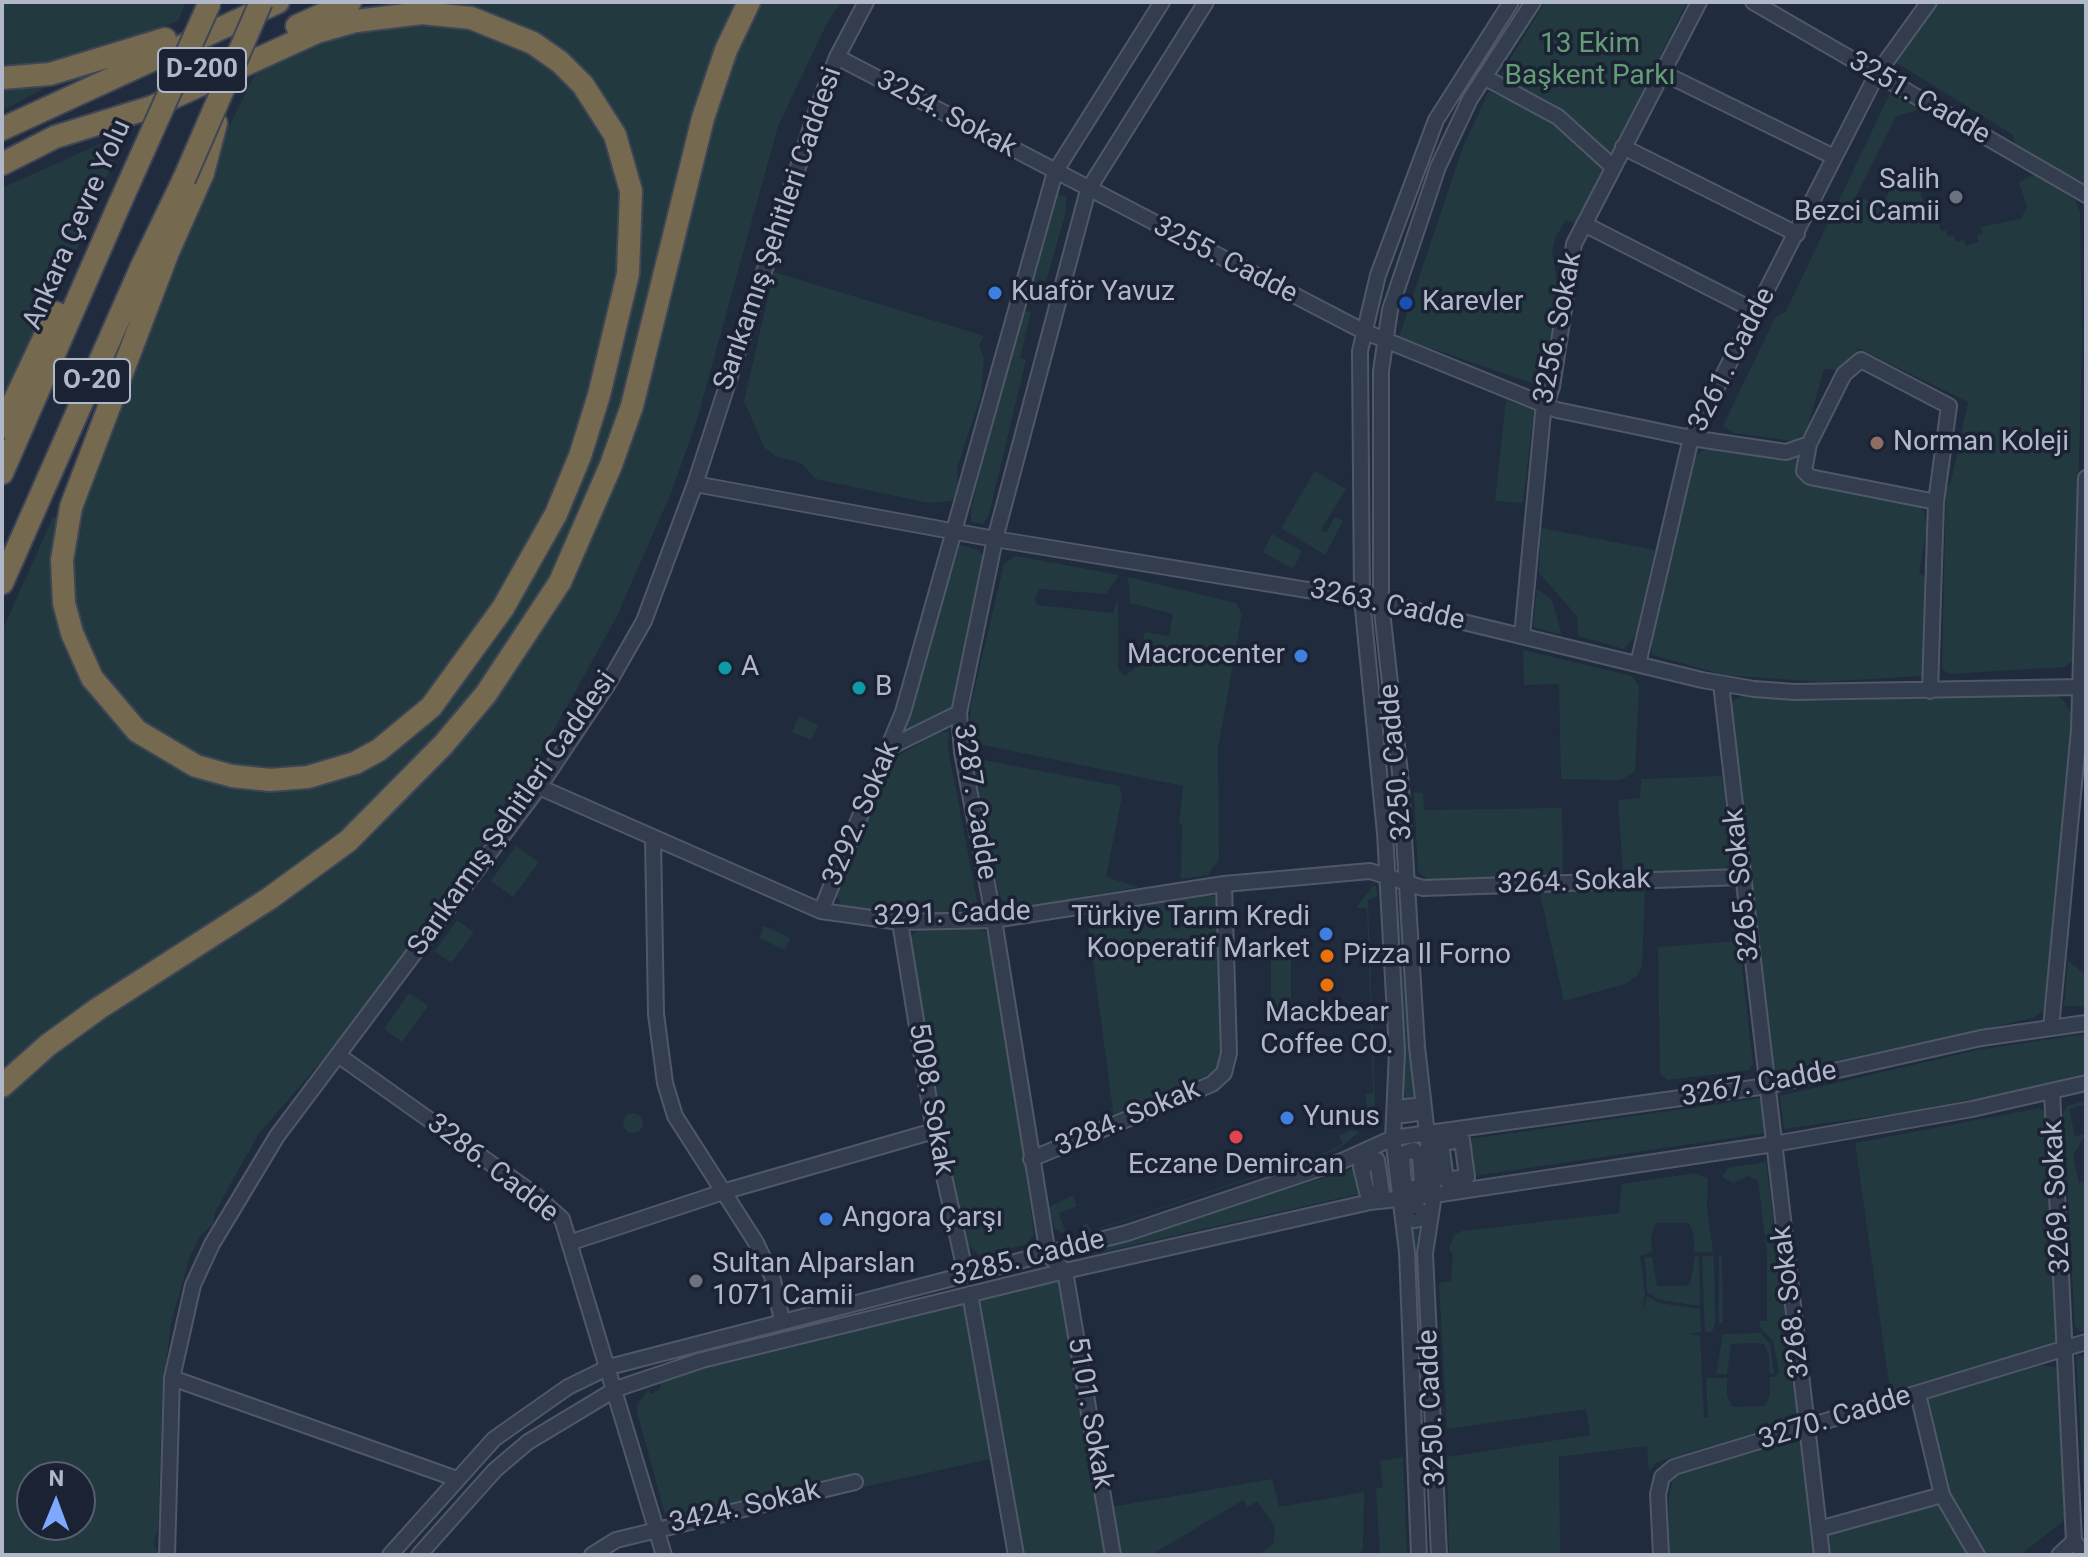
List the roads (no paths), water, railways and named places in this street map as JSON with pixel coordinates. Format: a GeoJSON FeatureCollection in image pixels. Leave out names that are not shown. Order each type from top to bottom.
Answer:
{"type":"FeatureCollection","features":[{"type":"Feature","properties":{"kind":"highway"},"geometry":{"type":"LineString","coordinates":[[2,78],[50,74],[152,45],[246,2]]}},
{"type":"Feature","properties":{"kind":"highway","name":"O-20"},"geometry":{"type":"LineString","coordinates":[[2,583],[142,266],[194,176],[227,81],[261,2]]}},
{"type":"Feature","properties":{"kind":"highway","name":"D-200"},"geometry":{"type":"LineString","coordinates":[[2,129],[278,2]]}},
{"type":"Feature","properties":{"kind":"highway","name":"D-200"},"geometry":{"type":"LineString","coordinates":[[55,137],[350,2]]}},
{"type":"Feature","properties":{"kind":"highway"},"geometry":{"type":"LineString","coordinates":[[2,1086],[48,1045],[99,1008],[270,898],[348,841],[443,745],[504,668],[560,582],[611,465],[632,406],[703,118],[726,50],[749,2]]}},
{"type":"Feature","properties":{"kind":"highway","name":"Ankara Çevre Yolu"},"geometry":{"type":"LineString","coordinates":[[2,473],[209,4]]}},
{"type":"Feature","properties":{"kind":"highway"},"geometry":{"type":"LineString","coordinates":[[2,163],[55,137],[152,107],[317,32],[356,21],[422,13],[471,18],[533,43],[560,62],[583,85],[615,135],[631,191],[633,231],[628,274],[599,395],[556,514],[503,608],[431,707],[379,750],[355,763],[308,777],[270,780],[232,776],[196,766],[166,751],[137,731],[92,678],[72,633],[64,603],[62,560],[71,507],[194,176]]}},
{"type":"Feature","properties":{"kind":"highway"},"geometry":{"type":"LineString","coordinates":[[2,427],[63,298],[104,242]]}},
{"type":"Feature","properties":{"kind":"street","name":"Sarıkamış Şehitleri Caddesi"},"geometry":{"type":"LineString","coordinates":[[167,1555],[172,1378],[193,1285],[212,1244],[277,1136],[539,787],[608,684],[644,621],[695,484],[837,57],[866,2]]}},
{"type":"Feature","properties":{"kind":"street","name":"3292. Sokak"},"geometry":{"type":"LineString","coordinates":[[821,911],[890,747],[955,532],[1055,172],[1162,2]]}},
{"type":"Feature","properties":{"kind":"street","name":"3287. Cadde"},"geometry":{"type":"LineString","coordinates":[[1048,1255],[994,920],[962,752],[959,713],[995,539],[1088,190],[1206,2]]}},
{"type":"Feature","properties":{"kind":"street","name":"3250. Cadde"},"geometry":{"type":"LineString","coordinates":[[1419,1555],[1407,1252],[1393,1138],[1397,1052],[1388,875],[1362,599],[1363,331],[1397,219],[1436,120],[1511,2]]}},
{"type":"Feature","properties":{"kind":"street","name":"3250. Cadde"},"geometry":{"type":"LineString","coordinates":[[1439,1555],[1425,1253],[1434,1195],[1417,1047],[1400,773],[1381,602],[1384,342],[1398,282],[1428,195],[1458,123],[1533,2]]}},
{"type":"Feature","properties":{"kind":"street","name":"3256. Sokak"},"geometry":{"type":"LineString","coordinates":[[1522,636],[1545,405],[1552,387],[1570,263],[1584,224],[1699,2]]}},
{"type":"Feature","properties":{"kind":"street","name":"3251. Cadde"},"geometry":{"type":"LineString","coordinates":[[1753,2],[2086,195]]}},
{"type":"Feature","properties":{"kind":"street","name":"3261. Cadde"},"geometry":{"type":"LineString","coordinates":[[1638,664],[1691,438],[1877,74],[1929,2]]}},
{"type":"Feature","properties":{"kind":"street","name":"3254. Sokak"},"geometry":{"type":"LineString","coordinates":[[837,57],[1088,190]]}},
{"type":"Feature","properties":{"kind":"street"},"geometry":{"type":"LineString","coordinates":[[1661,72],[1834,157]]}},
{"type":"Feature","properties":{"kind":"street"},"geometry":{"type":"LineString","coordinates":[[1484,77],[1558,117],[1613,167]]}},
{"type":"Feature","properties":{"kind":"street"},"geometry":{"type":"LineString","coordinates":[[1623,147],[1797,234]]}},
{"type":"Feature","properties":{"kind":"street","name":"3255. Cadde"},"geometry":{"type":"LineString","coordinates":[[1088,190],[1384,342],[1545,405],[1691,438],[1786,452],[1809,444]]}},
{"type":"Feature","properties":{"kind":"street"},"geometry":{"type":"LineString","coordinates":[[1584,224],[1757,312]]}},
{"type":"Feature","properties":{"kind":"street"},"geometry":{"type":"LineString","coordinates":[[1930,691],[1936,502],[1949,406],[1861,360],[1844,374],[1809,444],[1804,471],[1810,477],[1936,502]]}},
{"type":"Feature","properties":{"kind":"street"},"geometry":{"type":"LineString","coordinates":[[2051,1028],[2082,730],[2086,478]]}},
{"type":"Feature","properties":{"kind":"street","name":"3263. Cadde"},"geometry":{"type":"LineString","coordinates":[[695,484],[995,539],[1381,602],[1721,684],[1795,692],[2081,687]]}},
{"type":"Feature","properties":{"kind":"street","name":"3265. Sokak"},"geometry":{"type":"LineString","coordinates":[[1721,684],[1774,1144]]}},
{"type":"Feature","properties":{"kind":"street"},"geometry":{"type":"LineString","coordinates":[[890,747],[959,713]]}},
{"type":"Feature","properties":{"kind":"street","name":"3291. Cadde"},"geometry":{"type":"LineString","coordinates":[[539,787],[821,911],[900,922],[994,920],[1224,884],[1370,871],[1388,875]]}},
{"type":"Feature","properties":{"kind":"street"},"geometry":{"type":"LineString","coordinates":[[653,837],[656,1014],[665,1083],[675,1116],[726,1191],[772,1276],[782,1320]]}},
{"type":"Feature","properties":{"kind":"street","name":"3264. Sokak"},"geometry":{"type":"LineString","coordinates":[[1388,875],[1423,888],[1742,877]]}},
{"type":"Feature","properties":{"kind":"street","name":"3284. Sokak"},"geometry":{"type":"LineString","coordinates":[[1031,1159],[1212,1084],[1224,1073],[1229,1053],[1224,884]]}},
{"type":"Feature","properties":{"kind":"street","name":"5098. Sokak"},"geometry":{"type":"LineString","coordinates":[[900,922],[934,1131],[966,1275]]}},
{"type":"Feature","properties":{"kind":"street","name":"3267. Cadde"},"geometry":{"type":"LineString","coordinates":[[1393,1138],[1767,1086],[1981,1038],[2086,1023]]}},
{"type":"Feature","properties":{"kind":"street","name":"3286. Cadde"},"geometry":{"type":"LineString","coordinates":[[338,1055],[553,1209],[562,1219],[572,1242],[664,1555]]}},
{"type":"Feature","properties":{"kind":"street"},"geometry":{"type":"LineString","coordinates":[[1434,1195],[1774,1144],[2086,1083]]}},
{"type":"Feature","properties":{"kind":"street","name":"3269. Sokak"},"geometry":{"type":"LineString","coordinates":[[2052,1092],[2074,1541]]}},
{"type":"Feature","properties":{"kind":"street"},"geometry":{"type":"LineString","coordinates":[[572,1242],[726,1191],[934,1131]]}},
{"type":"Feature","properties":{"kind":"street","name":"3285. Cadde"},"geometry":{"type":"LineString","coordinates":[[390,1555],[457,1479],[511,1426],[568,1387],[609,1367],[1127,1233],[1342,1161],[1393,1138]]}},
{"type":"Feature","properties":{"kind":"street","name":"3268. Sokak"},"geometry":{"type":"LineString","coordinates":[[1774,1144],[1822,1555]]}},
{"type":"Feature","properties":{"kind":"street","name":"3285. Cadde"},"geometry":{"type":"LineString","coordinates":[[419,1555],[510,1456],[616,1389],[713,1357],[1065,1271],[1398,1197],[1434,1195]]}},
{"type":"Feature","properties":{"kind":"street"},"geometry":{"type":"LineString","coordinates":[[1048,1255],[1065,1271]]}},
{"type":"Feature","properties":{"kind":"street","name":"5101. Sokak"},"geometry":{"type":"LineString","coordinates":[[1065,1271],[1113,1555]]}},
{"type":"Feature","properties":{"kind":"street"},"geometry":{"type":"LineString","coordinates":[[970,1294],[1016,1555]]}},
{"type":"Feature","properties":{"kind":"street","name":"3270. Cadde"},"geometry":{"type":"LineString","coordinates":[[1661,1555],[1658,1494],[1668,1471],[2086,1342]]}},
{"type":"Feature","properties":{"kind":"street"},"geometry":{"type":"LineString","coordinates":[[172,1378],[457,1479]]}},
{"type":"Feature","properties":{"kind":"street"},"geometry":{"type":"LineString","coordinates":[[1918,1394],[1942,1495],[1977,1555]]}},
{"type":"Feature","properties":{"kind":"street","name":"3424. Sokak"},"geometry":{"type":"LineString","coordinates":[[592,1555],[616,1540],[855,1482]]}},
{"type":"Feature","properties":{"kind":"street"},"geometry":{"type":"LineString","coordinates":[[1819,1529],[1942,1495]]}},
{"type":"Feature","properties":{"kind":"street"},"geometry":{"type":"LineString","coordinates":[[2059,1555],[2074,1541],[2085,1555]]}},
{"type":"Feature","properties":{"kind":"place","name":"Salih Bezci Camii"},"geometry":{"type":"Point","coordinates":[1956,197]}},
{"type":"Feature","properties":{"kind":"place","name":"Kuaför Yavuz"},"geometry":{"type":"Point","coordinates":[995,293]}},
{"type":"Feature","properties":{"kind":"place","name":"Karevler"},"geometry":{"type":"Point","coordinates":[1406,303]}},
{"type":"Feature","properties":{"kind":"place","name":"Norman Koleji"},"geometry":{"type":"Point","coordinates":[1877,443]}},
{"type":"Feature","properties":{"kind":"place","name":"Macrocenter"},"geometry":{"type":"Point","coordinates":[1301,656]}},
{"type":"Feature","properties":{"kind":"place","name":"A"},"geometry":{"type":"Point","coordinates":[725,668]}},
{"type":"Feature","properties":{"kind":"place","name":"B"},"geometry":{"type":"Point","coordinates":[859,688]}},
{"type":"Feature","properties":{"kind":"place","name":"Türkiye Tarım Kredi Kooperatif Market"},"geometry":{"type":"Point","coordinates":[1326,934]}},
{"type":"Feature","properties":{"kind":"place","name":"Pizza Il Forno"},"geometry":{"type":"Point","coordinates":[1327,956]}},
{"type":"Feature","properties":{"kind":"place","name":"Mackbear Coffee CO."},"geometry":{"type":"Point","coordinates":[1327,985]}},
{"type":"Feature","properties":{"kind":"place","name":"Yunus"},"geometry":{"type":"Point","coordinates":[1287,1118]}},
{"type":"Feature","properties":{"kind":"place","name":"Eczane Demircan"},"geometry":{"type":"Point","coordinates":[1236,1137]}},
{"type":"Feature","properties":{"kind":"place","name":"Angora Çarşı"},"geometry":{"type":"Point","coordinates":[826,1219]}},
{"type":"Feature","properties":{"kind":"place","name":"Sultan Alparslan 1071 Camii"},"geometry":{"type":"Point","coordinates":[696,1281]}},
{"type":"Feature","properties":{"kind":"park label","name":"13 Ekim Başkent Parkı"},"geometry":{"type":"Point","coordinates":[1590,61]}}]}
